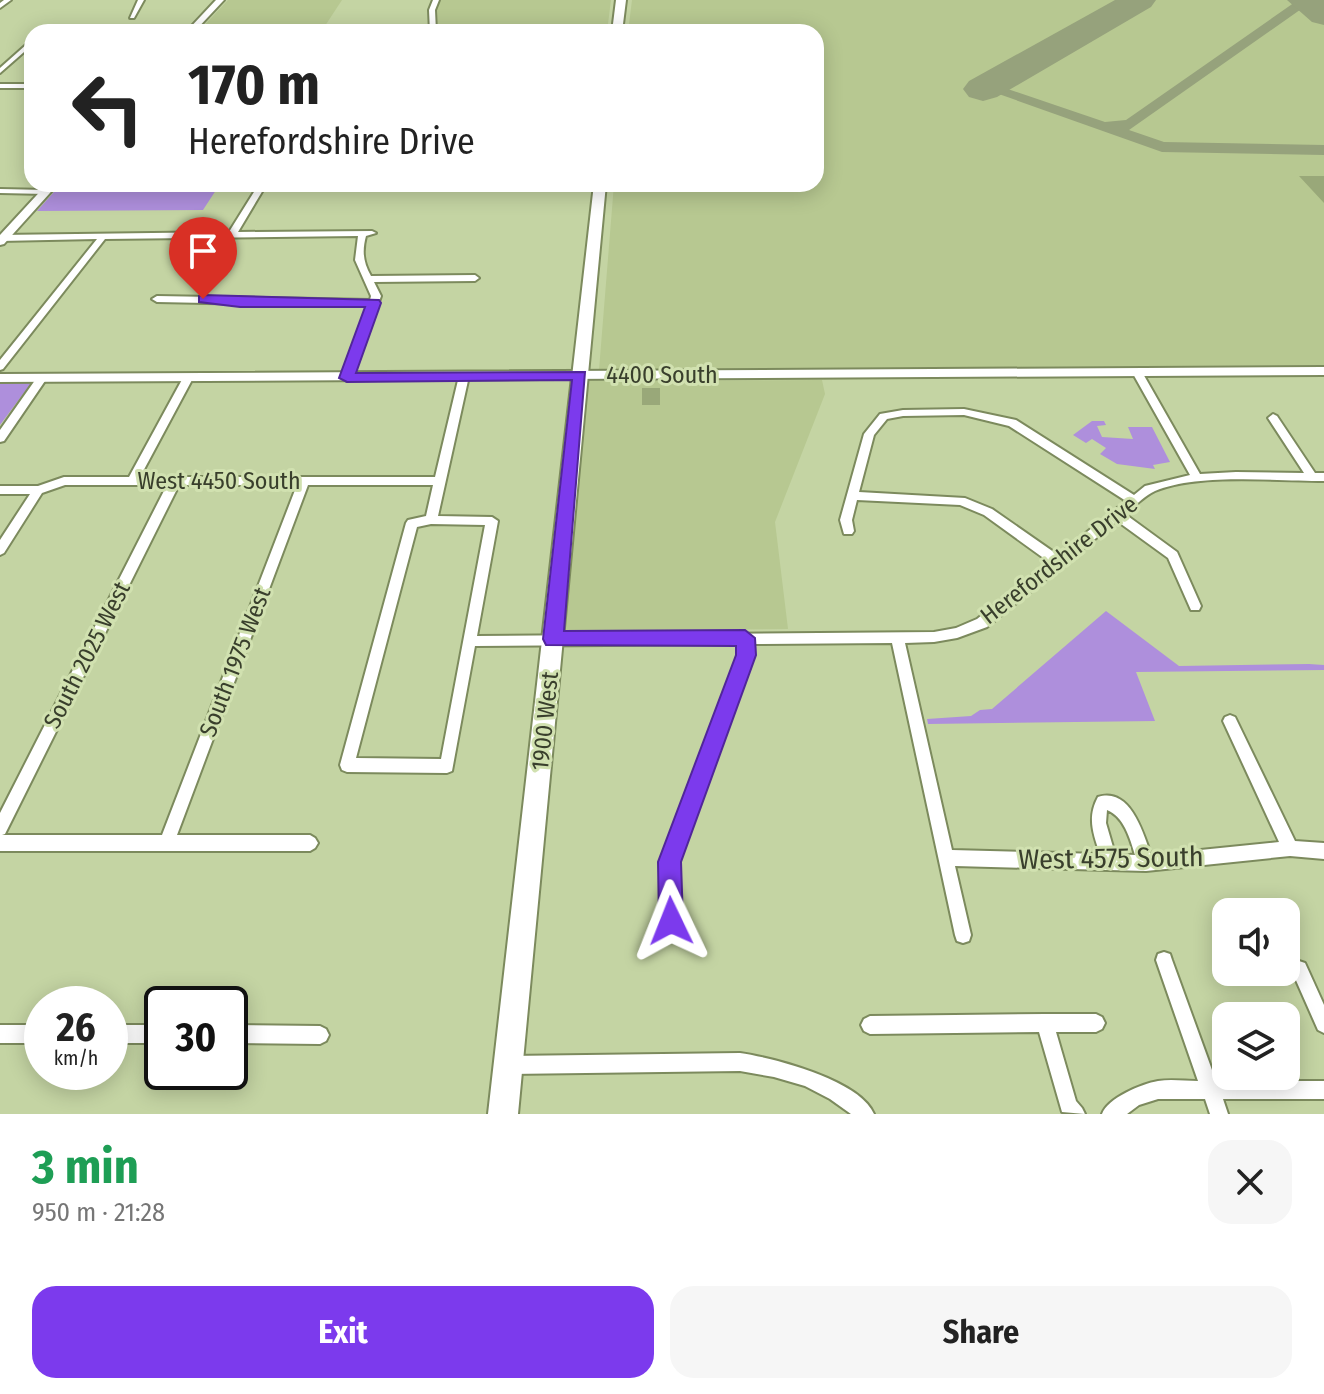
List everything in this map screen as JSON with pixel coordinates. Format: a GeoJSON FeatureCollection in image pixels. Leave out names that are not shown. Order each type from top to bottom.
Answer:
{"type":"FeatureCollection","features":[{"type":"Feature","properties":{"kind":"main road"},"geometry":{"type":"LineString","coordinates":[[618,24],[621,0]]}},
{"type":"Feature","properties":{"kind":"main road","name":"1900 West"},"geometry":{"type":"LineString","coordinates":[[503,1114],[599,192]]}},
{"type":"Feature","properties":{"kind":"street"},"geometry":{"type":"LineString","coordinates":[[0,6],[8,0]]}},
{"type":"Feature","properties":{"kind":"street"},"geometry":{"type":"LineString","coordinates":[[132,17],[141,0]]}},
{"type":"Feature","properties":{"kind":"street"},"geometry":{"type":"LineString","coordinates":[[195,24],[208,4],[220,0]]}},
{"type":"Feature","properties":{"kind":"street"},"geometry":{"type":"LineString","coordinates":[[433,24],[432,10],[436,0]]}},
{"type":"Feature","properties":{"kind":"street"},"geometry":{"type":"LineString","coordinates":[[0,71],[24,49]]}},
{"type":"Feature","properties":{"kind":"street"},"geometry":{"type":"LineString","coordinates":[[0,86],[24,86]]}},
{"type":"Feature","properties":{"kind":"street"},"geometry":{"type":"LineString","coordinates":[[0,191],[24,190]]}},
{"type":"Feature","properties":{"kind":"street"},"geometry":{"type":"LineString","coordinates":[[1,239],[45,192]]}},
{"type":"Feature","properties":{"kind":"street"},"geometry":{"type":"LineString","coordinates":[[233,233],[258,192]]}},
{"type":"Feature","properties":{"kind":"street"},"geometry":{"type":"LineString","coordinates":[[1,239],[367,233],[356,251],[358,266],[369,279],[376,296],[347,378]]}},
{"type":"Feature","properties":{"kind":"street"},"geometry":{"type":"LineString","coordinates":[[0,367],[102,238]]}},
{"type":"Feature","properties":{"kind":"street"},"geometry":{"type":"LineString","coordinates":[[369,279],[475,278]]}},
{"type":"Feature","properties":{"kind":"street"},"geometry":{"type":"LineString","coordinates":[[157,299],[374,303]]}},
{"type":"Feature","properties":{"kind":"street","name":"4400 South"},"geometry":{"type":"LineString","coordinates":[[0,378],[1324,371]]}},
{"type":"Feature","properties":{"kind":"street"},"geometry":{"type":"LineString","coordinates":[[1137,372],[1197,478]]}},
{"type":"Feature","properties":{"kind":"street"},"geometry":{"type":"LineString","coordinates":[[431,520],[464,376]]}},
{"type":"Feature","properties":{"kind":"street"},"geometry":{"type":"LineString","coordinates":[[0,438],[42,378]]}},
{"type":"Feature","properties":{"kind":"street"},"geometry":{"type":"LineString","coordinates":[[132,481],[188,378]]}},
{"type":"Feature","properties":{"kind":"street"},"geometry":{"type":"LineString","coordinates":[[848,531],[846,520],[869,434],[884,416],[964,412],[1012,423],[1134,501]]}},
{"type":"Feature","properties":{"kind":"street"},"geometry":{"type":"LineString","coordinates":[[1273,418],[1318,477]]}},
{"type":"Feature","properties":{"kind":"street","name":"Herefordshire Drive"},"geometry":{"type":"LineString","coordinates":[[471,641],[897,637],[957,633],[982,623],[1149,489],[1197,478],[1318,477]]}},
{"type":"Feature","properties":{"kind":"street","name":"West 4450 South"},"geometry":{"type":"LineString","coordinates":[[0,490],[38,490],[64,481],[440,481]]}},
{"type":"Feature","properties":{"kind":"street","name":"South 2025 West"},"geometry":{"type":"LineString","coordinates":[[0,829],[175,481]]}},
{"type":"Feature","properties":{"kind":"street","name":"South 1975 West"},"geometry":{"type":"LineString","coordinates":[[167,843],[304,481]]}},
{"type":"Feature","properties":{"kind":"street"},"geometry":{"type":"LineString","coordinates":[[0,550],[38,490]]}},
{"type":"Feature","properties":{"kind":"street"},"geometry":{"type":"LineString","coordinates":[[852,496],[961,501],[988,512],[1058,562]]}},
{"type":"Feature","properties":{"kind":"street"},"geometry":{"type":"LineString","coordinates":[[1118,515],[1173,555],[1195,606]]}},
{"type":"Feature","properties":{"kind":"street"},"geometry":{"type":"LineString","coordinates":[[431,520],[492,521],[447,766],[347,765],[412,523],[431,520]]}},
{"type":"Feature","properties":{"kind":"street"},"geometry":{"type":"LineString","coordinates":[[897,637],[963,935]]}},
{"type":"Feature","properties":{"kind":"street"},"geometry":{"type":"LineString","coordinates":[[671,921],[669,862],[746,655],[745,638]]}},
{"type":"Feature","properties":{"kind":"street"},"geometry":{"type":"LineString","coordinates":[[1230,721],[1290,848]]}},
{"type":"Feature","properties":{"kind":"street"},"geometry":{"type":"LineString","coordinates":[[1110,863],[1098,817],[1098,808],[1103,802],[1117,804],[1124,811],[1146,863]]}},
{"type":"Feature","properties":{"kind":"street"},"geometry":{"type":"LineString","coordinates":[[0,843],[310,843]]}},
{"type":"Feature","properties":{"kind":"street","name":"West 4575 South"},"geometry":{"type":"LineString","coordinates":[[946,858],[1146,863],[1290,848],[1324,851]]}},
{"type":"Feature","properties":{"kind":"street"},"geometry":{"type":"LineString","coordinates":[[1164,960],[1219,1114]]}},
{"type":"Feature","properties":{"kind":"street"},"geometry":{"type":"LineString","coordinates":[[1300,971],[1324,1024]]}},
{"type":"Feature","properties":{"kind":"street"},"geometry":{"type":"LineString","coordinates":[[1045,1023],[1068,1106],[1076,1114]]}},
{"type":"Feature","properties":{"kind":"street"},"geometry":{"type":"LineString","coordinates":[[870,1025],[1096,1023]]}},
{"type":"Feature","properties":{"kind":"street"},"geometry":{"type":"LineString","coordinates":[[0,1034],[24,1034]]}},
{"type":"Feature","properties":{"kind":"street"},"geometry":{"type":"LineString","coordinates":[[248,1034],[320,1035]]}},
{"type":"Feature","properties":{"kind":"street"},"geometry":{"type":"LineString","coordinates":[[508,1065],[740,1062],[765,1065],[816,1081],[851,1101],[865,1114]]}},
{"type":"Feature","properties":{"kind":"street"},"geometry":{"type":"LineString","coordinates":[[1111,1114],[1134,1098],[1158,1090],[1324,1090]]}},
{"type":"Feature","properties":{"kind":"shaded area"},"geometry":{"type":"Polygon","coordinates":[[[228,0],[342,0],[326,24],[206,24],[228,0]]]}},
{"type":"Feature","properties":{"kind":"shaded area"},"geometry":{"type":"Polygon","coordinates":[[[440,0],[611,0],[608,24],[437,24],[436,11],[440,0]]]}},
{"type":"Feature","properties":{"kind":"shaded area"},"geometry":{"type":"Polygon","coordinates":[[[632,0],[1324,0],[1324,365],[599,370],[613,192],[824,192],[824,24],[629,24],[632,0]]]}},
{"type":"Feature","properties":{"kind":"shaded area"},"geometry":{"type":"Polygon","coordinates":[[[54,192],[215,192],[203,210],[37,211],[54,192]]]}},
{"type":"Feature","properties":{"kind":"shaded area"},"geometry":{"type":"Polygon","coordinates":[[[822,380],[825,394],[775,522],[788,629],[559,631],[585,381],[822,380]]]}},
{"type":"Feature","properties":{"kind":"shaded area"},"geometry":{"type":"Polygon","coordinates":[[[0,382],[32,382],[0,425],[0,382]]]}},
{"type":"Feature","properties":{"kind":"shaded area"},"geometry":{"type":"Polygon","coordinates":[[[1092,421],[1104,421],[1106,425],[1097,426],[1102,437],[1133,439],[1128,427],[1152,427],[1170,462],[1153,465],[1155,469],[1117,464],[1100,454],[1106,448],[1092,439],[1086,443],[1073,435],[1092,421]]]}},
{"type":"Feature","properties":{"kind":"shaded area"},"geometry":{"type":"Polygon","coordinates":[[[1106,611],[1179,666],[1309,664],[1324,665],[1324,670],[1136,672],[1155,721],[928,724],[927,719],[971,716],[980,710],[992,709],[1106,611]]]}},
{"type":"Feature","properties":{"kind":"building"},"geometry":{"type":"Polygon","coordinates":[[[1299,176],[1324,176],[1324,203],[1299,176]]]}},
{"type":"Feature","properties":{"kind":"building"},"geometry":{"type":"Polygon","coordinates":[[[642,388],[660,388],[660,405],[642,405],[642,388]]]}},
{"type":"Feature","properties":{"kind":"taxiway"},"geometry":{"type":"LineString","coordinates":[[1103,127],[1130,125],[1307,0]]}},
{"type":"Feature","properties":{"kind":"taxiway"},"geometry":{"type":"LineString","coordinates":[[987,87],[1103,127]]}},
{"type":"Feature","properties":{"kind":"taxiway"},"geometry":{"type":"LineString","coordinates":[[1103,127],[1162,147],[1324,150]]}},
{"type":"Feature","properties":{"kind":"runway"},"geometry":{"type":"LineString","coordinates":[[983,89],[1139,0]]}},
{"type":"Feature","properties":{"kind":"runway"},"geometry":{"type":"LineString","coordinates":[[1304,0],[1324,15]]}},
{"type":"Feature","properties":{"kind":"route"},"geometry":{"type":"LineString","coordinates":[[203,299],[227,299],[240,303],[374,303],[347,378],[580,375],[553,639],[745,638],[746,655],[669,862],[671,921]]}}]}
